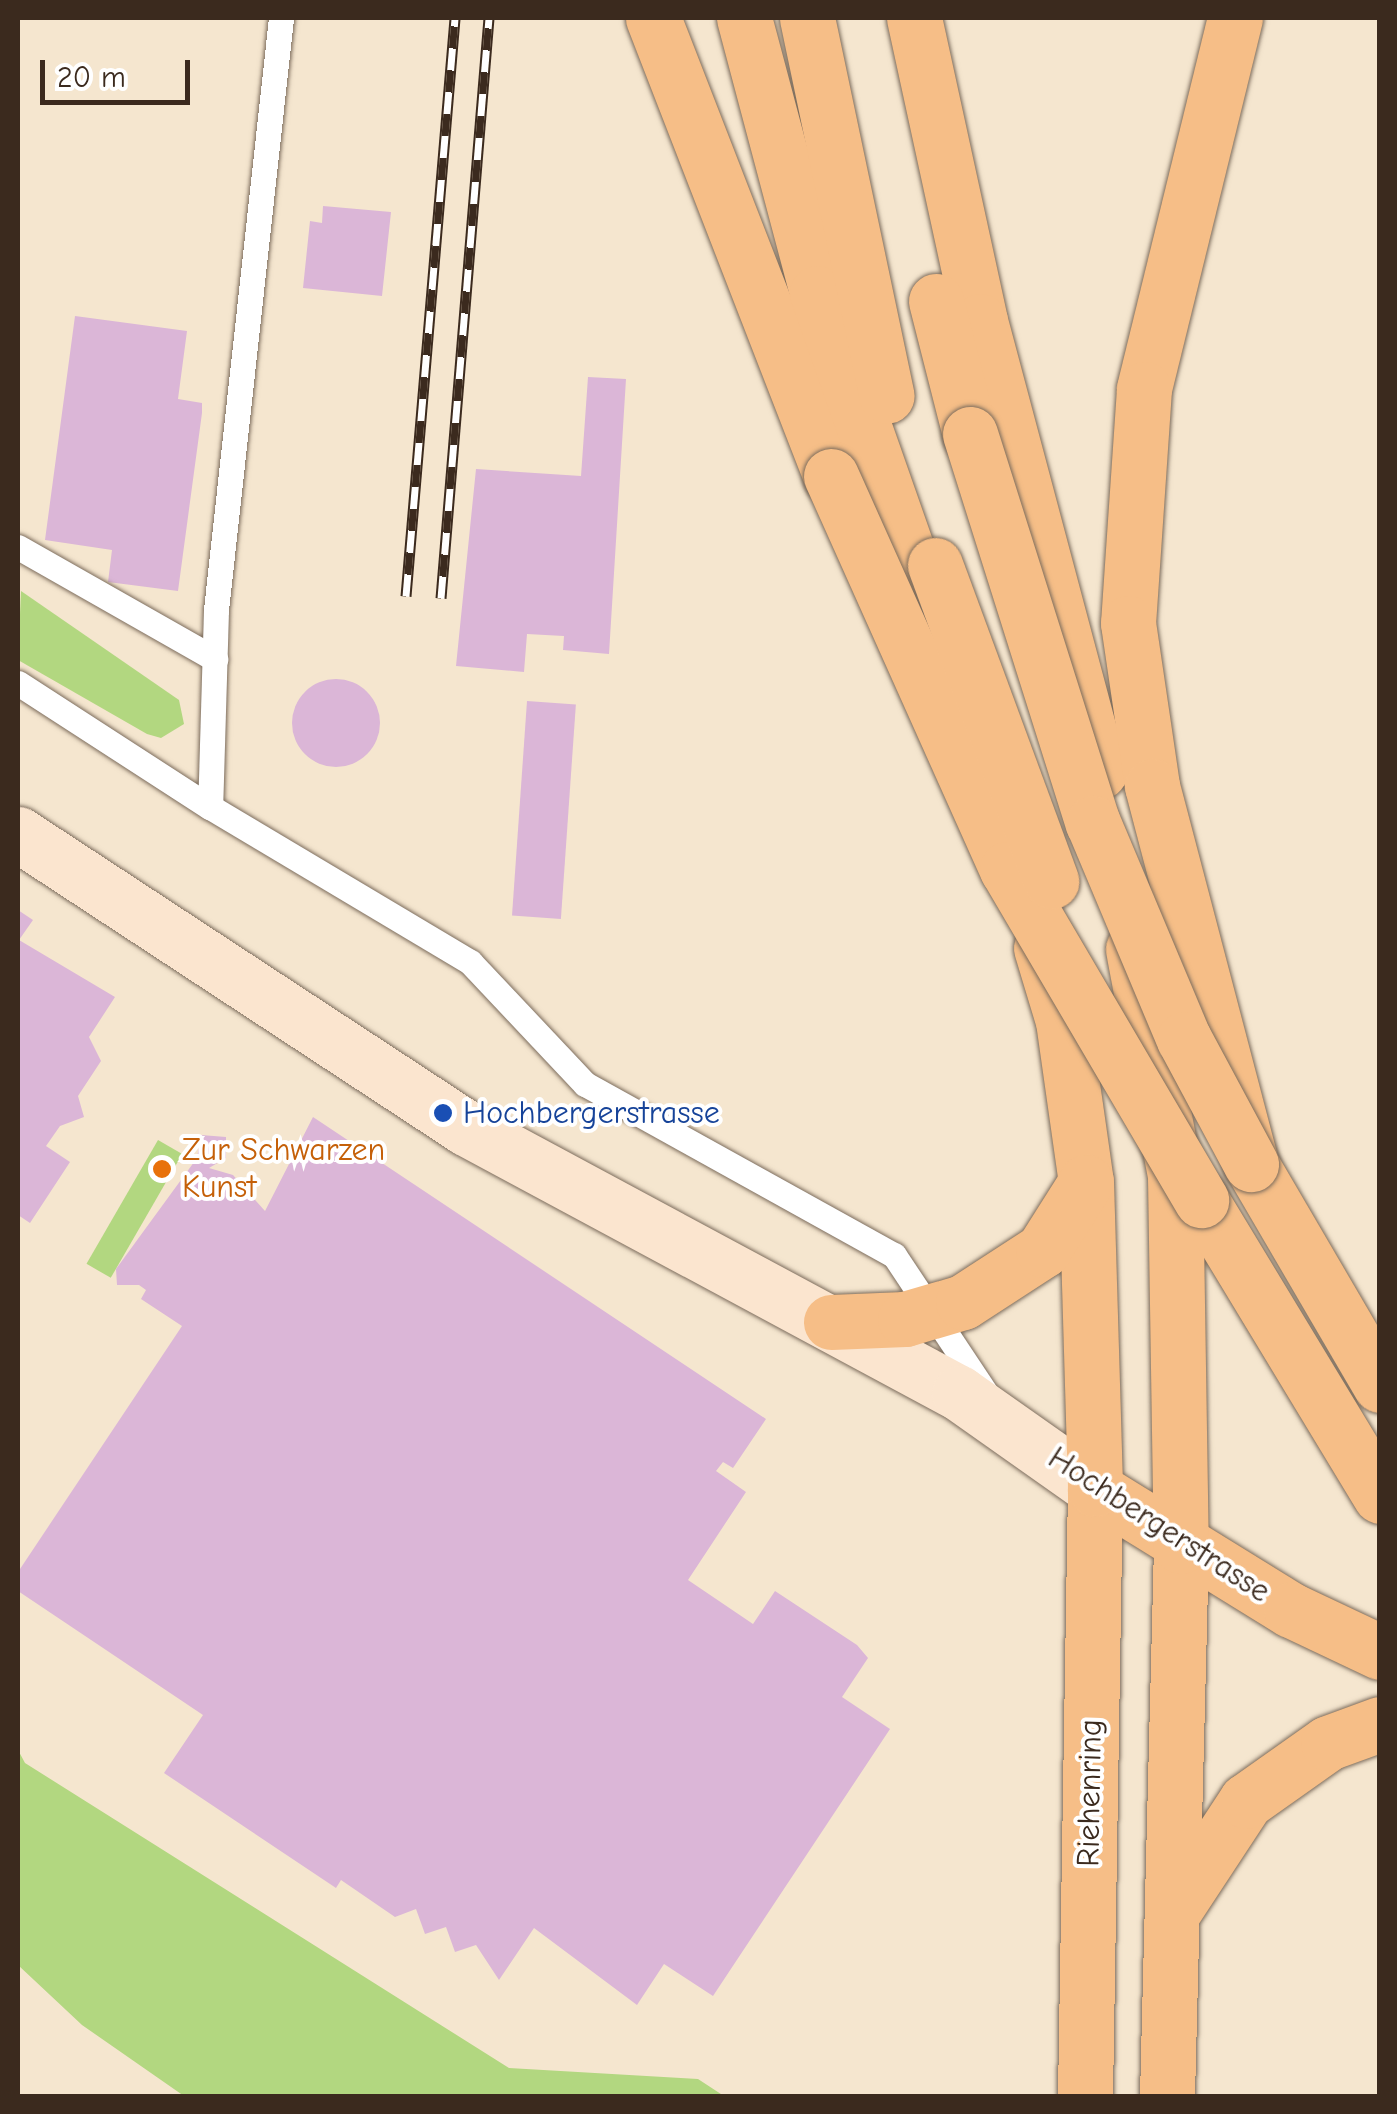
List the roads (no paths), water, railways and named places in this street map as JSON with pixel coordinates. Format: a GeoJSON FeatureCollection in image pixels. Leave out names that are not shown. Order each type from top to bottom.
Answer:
{"type":"FeatureCollection","features":[{"type":"Feature","properties":{"kind":"main road"},"geometry":{"type":"LineString","coordinates":[[653,18],[757,300],[961,772],[1201,1200],[1380,1496]]}},
{"type":"Feature","properties":{"kind":"main road","name":"Riehenring"},"geometry":{"type":"LineString","coordinates":[[744,18],[762,98],[817,293],[1002,820],[1063,1021],[1086,1182],[1095,1489],[1085,2070]]}},
{"type":"Feature","properties":{"kind":"main road"},"geometry":{"type":"LineString","coordinates":[[807,18],[847,232],[935,565],[1067,922],[1201,1200]]}},
{"type":"Feature","properties":{"kind":"main road"},"geometry":{"type":"LineString","coordinates":[[878,18],[970,434],[1093,823],[1184,1040],[1250,1164],[1380,1385]]}},
{"type":"Feature","properties":{"kind":"main road"},"geometry":{"type":"LineString","coordinates":[[914,18],[980,321],[1102,779],[1175,1176],[1181,1546],[1167,2096]]}},
{"type":"Feature","properties":{"kind":"main road"},"geometry":{"type":"LineString","coordinates":[[1236,18],[1144,389],[1127,586],[1152,786],[1250,1164]]}},
{"type":"Feature","properties":{"kind":"main road","name":"Hochbergerstrasse"},"geometry":{"type":"LineString","coordinates":[[18,834],[466,1128],[831,1322],[1005,1422],[1181,1546],[1380,1652]]}},
{"type":"Feature","properties":{"kind":"main road"},"geometry":{"type":"LineString","coordinates":[[831,1322],[932,1313],[1044,1250],[1086,1182]]}},
{"type":"Feature","properties":{"kind":"main road"},"geometry":{"type":"LineString","coordinates":[[1171,1915],[1246,1801],[1328,1743],[1380,1724]]}},
{"type":"Feature","properties":{"kind":"lane"},"geometry":{"type":"LineString","coordinates":[[210,808],[215,659],[282,18]]}},
{"type":"Feature","properties":{"kind":"lane"},"geometry":{"type":"LineString","coordinates":[[18,547],[215,659]]}},
{"type":"Feature","properties":{"kind":"lane"},"geometry":{"type":"LineString","coordinates":[[18,682],[210,808],[470,962],[585,1084],[894,1255],[1005,1422]]}},
{"type":"Feature","properties":{"kind":"railway"},"geometry":{"type":"LineString","coordinates":[[406,596],[455,18]]}},
{"type":"Feature","properties":{"kind":"railway"},"geometry":{"type":"LineString","coordinates":[[441,598],[489,18]]}},
{"type":"Feature","properties":{"kind":"place","name":"Hochbergerstrasse"},"geometry":{"type":"Point","coordinates":[443,1113]}},
{"type":"Feature","properties":{"kind":"place","name":"Zur Schwarzen Kunst"},"geometry":{"type":"Point","coordinates":[162,1169]}}]}
